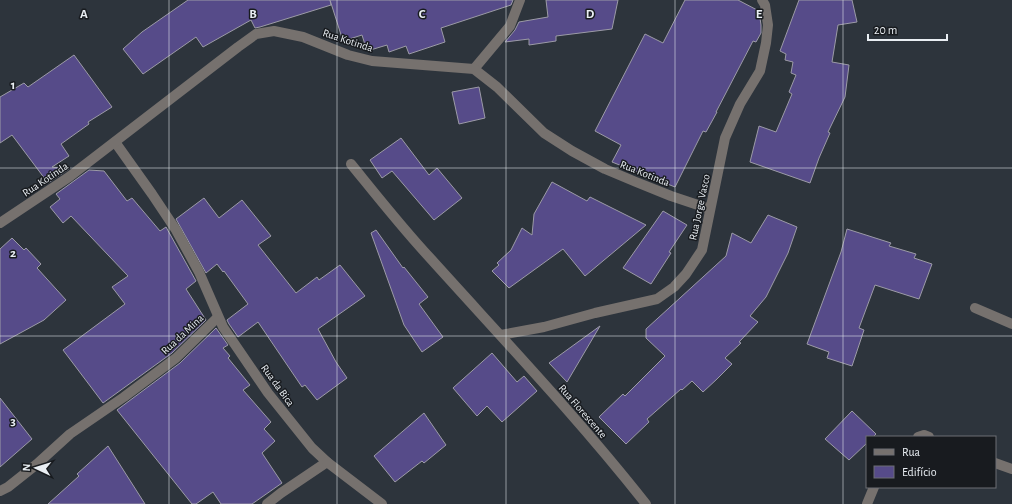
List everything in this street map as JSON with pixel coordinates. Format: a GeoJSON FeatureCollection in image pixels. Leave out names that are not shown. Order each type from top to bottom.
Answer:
{"type":"FeatureCollection","features":[{"type":"Feature","properties":{"kind":"street"},"geometry":{"type":"LineString","coordinates":[[474,69],[510,26],[520,0]]}},
{"type":"Feature","properties":{"kind":"street","name":"Rua Jorge Vasco"},"geometry":{"type":"LineString","coordinates":[[501,334],[544,327],[595,313],[657,299],[674,287],[686,274],[702,250],[725,138],[740,104],[760,71],[768,25],[765,6],[762,0]]}},
{"type":"Feature","properties":{"kind":"street","name":"Rua Kotinda"},"geometry":{"type":"LineString","coordinates":[[0,223],[69,177],[256,34],[274,31],[303,37],[348,55],[372,61],[474,69],[496,87],[544,133],[572,151],[606,169],[636,182],[710,209]]}},
{"type":"Feature","properties":{"kind":"street","name":"Rua da Mina"},"geometry":{"type":"LineString","coordinates":[[0,491],[8,487],[37,464],[70,434],[124,397],[176,358],[218,317],[210,296],[176,230],[115,142]]}},
{"type":"Feature","properties":{"kind":"street","name":"Rua Florescente"},"geometry":{"type":"LineString","coordinates":[[351,164],[430,258],[501,334],[619,470],[646,504]]}},
{"type":"Feature","properties":{"kind":"street"},"geometry":{"type":"LineString","coordinates":[[975,308],[1012,324]]}},
{"type":"Feature","properties":{"kind":"street","name":"Rua da Bica"},"geometry":{"type":"LineString","coordinates":[[218,317],[223,327],[268,393],[312,448],[327,462],[382,504]]}},
{"type":"Feature","properties":{"kind":"street"},"geometry":{"type":"LineString","coordinates":[[267,504],[280,493],[327,462]]}},
{"type":"Feature","properties":{"kind":"street"},"geometry":{"type":"LineString","coordinates":[[996,462],[1012,469]]}},
{"type":"Feature","properties":{"kind":"street"},"geometry":{"type":"LineString","coordinates":[[867,504],[874,488]]}},
{"type":"Feature","properties":{"kind":"building"},"geometry":{"type":"Polygon","coordinates":[[[188,0],[330,0],[331,5],[255,28],[251,20],[203,47],[196,37],[143,74],[123,49],[142,32],[188,0]]]}},
{"type":"Feature","properties":{"kind":"building"},"geometry":{"type":"Polygon","coordinates":[[[330,0],[513,0],[511,5],[441,28],[445,42],[409,54],[406,46],[389,52],[387,45],[367,51],[362,35],[343,41],[330,0]]]}},
{"type":"Feature","properties":{"kind":"building"},"geometry":{"type":"Polygon","coordinates":[[[546,0],[618,0],[612,29],[556,36],[556,41],[529,45],[529,39],[505,42],[515,30],[519,22],[548,17],[546,0]]]}},
{"type":"Feature","properties":{"kind":"building"},"geometry":{"type":"Polygon","coordinates":[[[685,0],[738,0],[759,11],[761,33],[756,42],[753,41],[717,112],[706,132],[703,131],[675,187],[612,162],[621,145],[595,131],[645,34],[663,43],[685,0]]]}},
{"type":"Feature","properties":{"kind":"building"},"geometry":{"type":"Polygon","coordinates":[[[799,0],[852,0],[857,22],[838,25],[832,62],[849,65],[845,97],[828,132],[830,133],[810,183],[750,162],[759,126],[776,132],[792,94],[789,92],[796,75],[791,73],[793,62],[785,60],[786,54],[780,51],[799,0]]]}},
{"type":"Feature","properties":{"kind":"building"},"geometry":{"type":"Polygon","coordinates":[[[74,55],[112,107],[88,122],[89,124],[61,144],[69,156],[52,167],[69,169],[48,183],[12,135],[0,143],[0,97],[24,83],[28,87],[74,55]]]}},
{"type":"Feature","properties":{"kind":"building"},"geometry":{"type":"Polygon","coordinates":[[[479,87],[485,118],[459,124],[452,92],[479,87]]]}},
{"type":"Feature","properties":{"kind":"building"},"geometry":{"type":"Polygon","coordinates":[[[401,138],[429,175],[437,168],[462,198],[434,220],[392,171],[382,178],[370,160],[401,138]]]}},
{"type":"Feature","properties":{"kind":"building"},"geometry":{"type":"Polygon","coordinates":[[[89,170],[104,171],[127,201],[132,198],[160,231],[166,227],[196,281],[186,289],[206,320],[172,353],[103,403],[63,350],[125,304],[112,287],[128,276],[71,216],[63,223],[50,207],[60,199],[56,194],[89,170]]]}},
{"type":"Feature","properties":{"kind":"building"},"geometry":{"type":"Polygon","coordinates":[[[552,182],[587,201],[590,197],[646,225],[585,276],[563,249],[509,288],[492,271],[499,265],[497,263],[511,250],[522,228],[532,235],[534,214],[552,182]]]}},
{"type":"Feature","properties":{"kind":"building"},"geometry":{"type":"Polygon","coordinates":[[[204,198],[219,218],[242,200],[271,236],[258,245],[296,293],[317,277],[319,280],[340,265],[365,296],[318,329],[336,362],[347,378],[317,400],[305,385],[302,387],[258,322],[238,337],[229,324],[227,320],[248,304],[224,271],[223,272],[217,264],[206,273],[176,219],[204,198]]]}},
{"type":"Feature","properties":{"kind":"building"},"geometry":{"type":"Polygon","coordinates":[[[663,211],[687,225],[669,252],[671,253],[651,284],[623,268],[663,211]]]}},
{"type":"Feature","properties":{"kind":"building"},"geometry":{"type":"Polygon","coordinates":[[[768,215],[797,227],[788,253],[766,297],[750,316],[758,322],[739,342],[741,343],[725,358],[732,364],[703,392],[692,381],[682,390],[681,389],[647,419],[649,422],[626,444],[599,417],[623,394],[625,396],[665,356],[646,338],[646,329],[726,256],[732,233],[751,243],[768,215]]]}},
{"type":"Feature","properties":{"kind":"building"},"geometry":{"type":"Polygon","coordinates":[[[847,229],[891,243],[889,246],[916,254],[914,258],[932,264],[919,299],[875,285],[859,328],[864,330],[852,366],[827,358],[829,352],[807,344],[841,252],[847,229]]]}},
{"type":"Feature","properties":{"kind":"building"},"geometry":{"type":"Polygon","coordinates":[[[376,230],[403,268],[404,267],[428,297],[419,304],[443,337],[422,352],[404,325],[371,233],[376,230]]]}},
{"type":"Feature","properties":{"kind":"building"},"geometry":{"type":"Polygon","coordinates":[[[12,238],[24,250],[26,248],[41,264],[37,268],[66,300],[44,320],[0,344],[0,249],[12,238]]]}},
{"type":"Feature","properties":{"kind":"building"},"geometry":{"type":"Polygon","coordinates":[[[600,326],[567,382],[549,363],[600,326]]]}},
{"type":"Feature","properties":{"kind":"building"},"geometry":{"type":"Polygon","coordinates":[[[216,328],[228,345],[223,348],[230,356],[228,358],[250,385],[243,390],[271,422],[264,429],[275,441],[262,453],[282,483],[252,504],[221,504],[213,492],[196,504],[192,504],[117,410],[180,363],[216,328]]]}},
{"type":"Feature","properties":{"kind":"building"},"geometry":{"type":"Polygon","coordinates":[[[492,353],[517,382],[524,376],[537,391],[502,422],[487,406],[477,416],[453,388],[492,353]]]}},
{"type":"Feature","properties":{"kind":"building"},"geometry":{"type":"Polygon","coordinates":[[[0,398],[32,439],[0,467],[0,398]]]}},
{"type":"Feature","properties":{"kind":"building"},"geometry":{"type":"Polygon","coordinates":[[[852,411],[876,434],[874,436],[866,436],[866,444],[849,460],[825,439],[852,411]]]}},
{"type":"Feature","properties":{"kind":"building"},"geometry":{"type":"Polygon","coordinates":[[[424,413],[446,445],[424,463],[422,461],[395,482],[374,456],[424,413]]]}},
{"type":"Feature","properties":{"kind":"building"},"geometry":{"type":"Polygon","coordinates":[[[108,446],[145,504],[48,504],[79,476],[77,474],[108,446]]]}}]}
